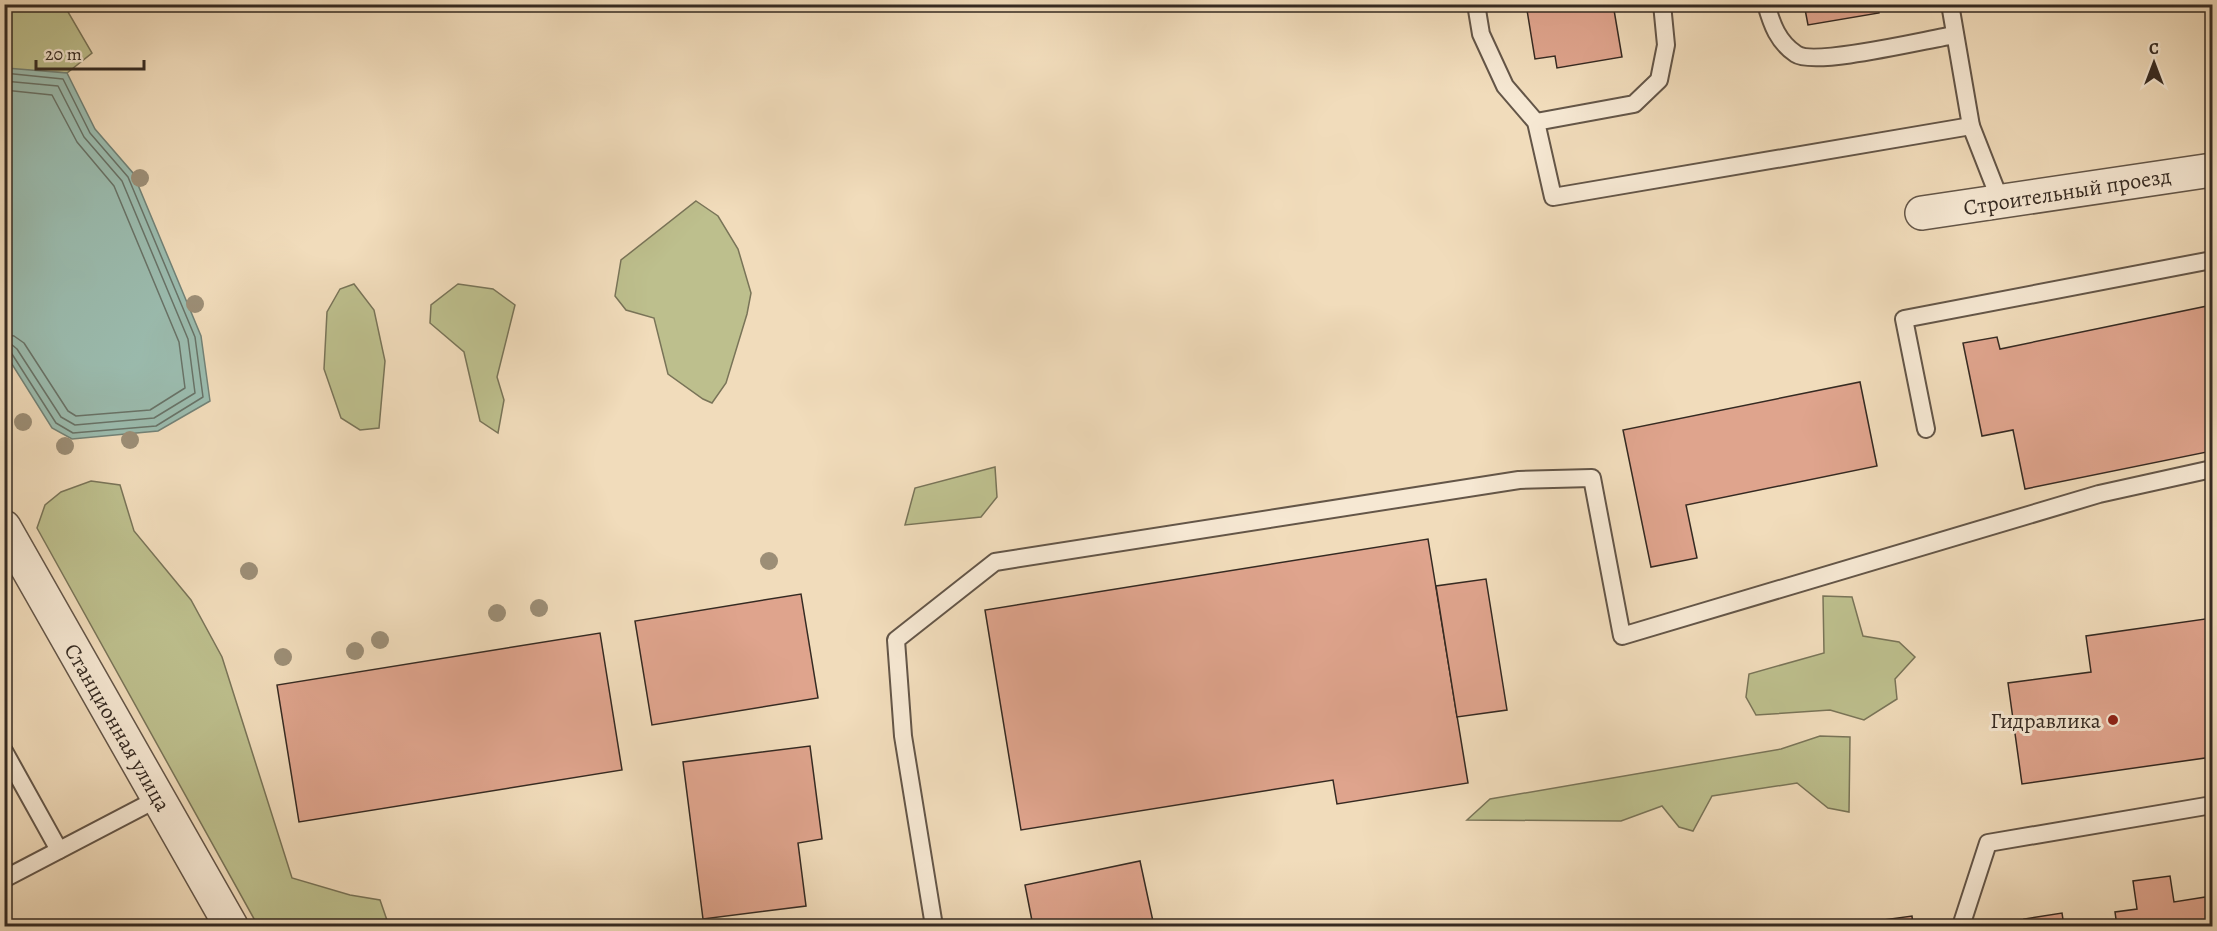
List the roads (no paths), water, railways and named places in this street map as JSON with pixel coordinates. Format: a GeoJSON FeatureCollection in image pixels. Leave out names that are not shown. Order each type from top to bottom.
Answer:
{"type":"FeatureCollection","features":[{"type":"Feature","properties":{"kind":"street","name":"Строительный проезд"},"geometry":{"type":"LineString","coordinates":[[1922,213],[2212,170]]}},
{"type":"Feature","properties":{"kind":"street","name":"Станционная улица"},"geometry":{"type":"LineString","coordinates":[[4,527],[231,927]]}},
{"type":"Feature","properties":{"kind":"lane"},"geometry":{"type":"LineString","coordinates":[[1476,4],[1481,34],[1505,86],[1536,122],[1552,197],[1971,126]]}},
{"type":"Feature","properties":{"kind":"lane"},"geometry":{"type":"LineString","coordinates":[[1536,122],[1634,104],[1659,80],[1666,45],[1662,4]]}},
{"type":"Feature","properties":{"kind":"lane"},"geometry":{"type":"LineString","coordinates":[[1766,4],[1773,30],[1798,56],[1824,58],[1955,34]]}},
{"type":"Feature","properties":{"kind":"lane"},"geometry":{"type":"LineString","coordinates":[[1950,4],[1971,126],[2000,200]]}},
{"type":"Feature","properties":{"kind":"lane"},"geometry":{"type":"LineString","coordinates":[[1926,429],[1904,319],[2212,260]]}},
{"type":"Feature","properties":{"kind":"lane"},"geometry":{"type":"LineString","coordinates":[[934,927],[903,736],[896,640],[995,562],[1519,480],[1592,478],[1622,636],[2099,494],[2212,469]]}},
{"type":"Feature","properties":{"kind":"lane"},"geometry":{"type":"LineString","coordinates":[[4,752],[59,850]]}},
{"type":"Feature","properties":{"kind":"lane"},"geometry":{"type":"LineString","coordinates":[[4,879],[159,798]]}},
{"type":"Feature","properties":{"kind":"lane"},"geometry":{"type":"LineString","coordinates":[[1961,927],[1988,843],[2212,805]]}},
{"type":"Feature","properties":{"kind":"water"},"geometry":{"type":"Polygon","coordinates":[[[4,69],[67,73],[95,129],[133,173],[201,336],[210,401],[158,431],[72,439],[52,428],[5,353],[4,69]]]}},
{"type":"Feature","properties":{"kind":"place","name":"Гидравлика"},"geometry":{"type":"Point","coordinates":[2113,720]}}]}
